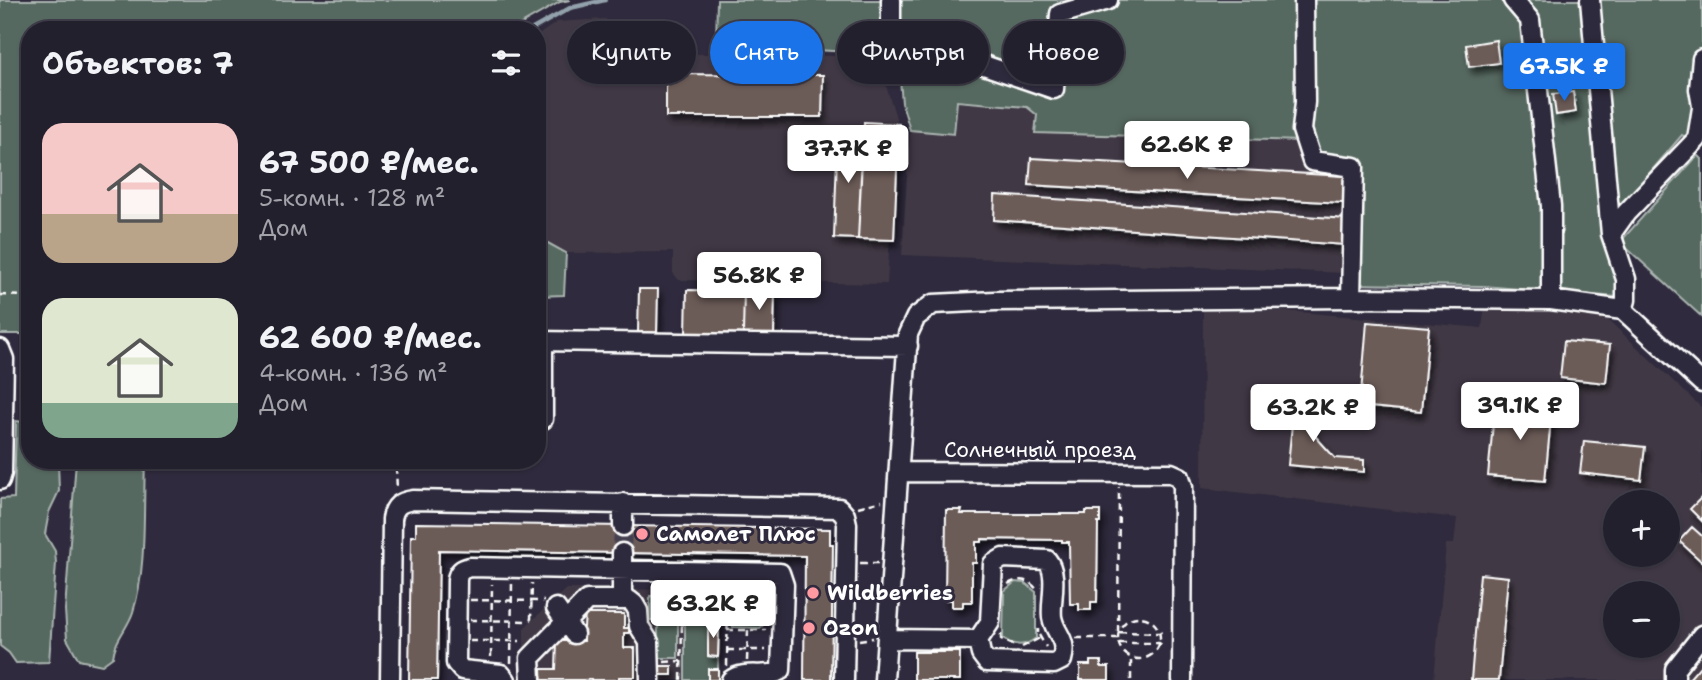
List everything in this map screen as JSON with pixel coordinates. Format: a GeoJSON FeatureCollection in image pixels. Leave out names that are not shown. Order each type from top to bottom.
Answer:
{"type":"FeatureCollection","features":[{"type":"Feature","properties":{"kind":"street"},"geometry":{"type":"LineString","coordinates":[[891,0],[891,61],[975,62],[1054,89],[1060,14],[1108,0]]}},
{"type":"Feature","properties":{"kind":"street"},"geometry":{"type":"LineString","coordinates":[[1304,0],[1305,102],[1302,130],[1312,161],[1354,167],[1351,298]]}},
{"type":"Feature","properties":{"kind":"street"},"geometry":{"type":"LineString","coordinates":[[1513,0],[1530,20]]}},
{"type":"Feature","properties":{"kind":"street"},"geometry":{"type":"LineString","coordinates":[[1526,0],[1551,206],[1552,300]]}},
{"type":"Feature","properties":{"kind":"street"},"geometry":{"type":"LineString","coordinates":[[1590,0],[1611,234],[1626,279],[1623,310]]}},
{"type":"Feature","properties":{"kind":"street"},"geometry":{"type":"LineString","coordinates":[[1611,234],[1626,213],[1697,139],[1702,107],[1699,89],[1702,59]]}},
{"type":"Feature","properties":{"kind":"street"},"geometry":{"type":"LineString","coordinates":[[884,680],[908,340],[916,317],[933,304],[995,301],[1351,298],[1552,300],[1623,310],[1702,383]]}},
{"type":"Feature","properties":{"kind":"street"},"geometry":{"type":"LineString","coordinates":[[546,341],[908,340]]}},
{"type":"Feature","properties":{"kind":"street"},"geometry":{"type":"LineString","coordinates":[[0,349],[4,359],[0,480]]}},
{"type":"Feature","properties":{"kind":"street","name":"Солнечный проезд"},"geometry":{"type":"LineString","coordinates":[[899,472],[1119,472],[1171,473],[1180,477],[1183,487],[1182,680]]}},
{"type":"Feature","properties":{"kind":"street"},"geometry":{"type":"LineString","coordinates":[[390,680],[392,519],[394,509],[401,502],[413,500],[839,508],[845,515],[846,524],[844,680]]}},
{"type":"Feature","properties":{"kind":"street"},"geometry":{"type":"LineString","coordinates":[[623,503],[623,526]]}},
{"type":"Feature","properties":{"kind":"street"},"geometry":{"type":"LineString","coordinates":[[1042,559],[1051,565],[1052,620],[1062,638],[1062,660],[1054,664],[987,662],[981,654],[978,640],[990,622],[991,569],[998,560],[1042,559]]}},
{"type":"Feature","properties":{"kind":"street"},"geometry":{"type":"LineString","coordinates":[[622,561],[622,600]]}},
{"type":"Feature","properties":{"kind":"street"},"geometry":{"type":"LineString","coordinates":[[502,675],[462,670],[456,663],[458,573],[462,569],[532,568],[622,561],[780,573],[784,585],[782,670],[776,674],[737,677]]}},
{"type":"Feature","properties":{"kind":"street"},"geometry":{"type":"LineString","coordinates":[[531,680],[530,658],[561,617],[587,600],[629,600],[638,611],[641,630],[649,642],[650,680]]}},
{"type":"Feature","properties":{"kind":"street"},"geometry":{"type":"LineString","coordinates":[[1675,680],[1675,669],[1702,635]]}},
{"type":"Feature","properties":{"kind":"street"},"geometry":{"type":"LineString","coordinates":[[887,638],[978,640]]}},
{"type":"Feature","properties":{"kind":"path"},"geometry":{"type":"LineString","coordinates":[[0,295],[21,296]]}},
{"type":"Feature","properties":{"kind":"path"},"geometry":{"type":"LineString","coordinates":[[396,469],[401,502]]}},
{"type":"Feature","properties":{"kind":"path"},"geometry":{"type":"LineString","coordinates":[[1119,472],[1119,643],[1122,650],[1131,657],[1145,658],[1161,645]]}},
{"type":"Feature","properties":{"kind":"path"},"geometry":{"type":"LineString","coordinates":[[841,510],[885,501],[886,494]]}},
{"type":"Feature","properties":{"kind":"path"},"geometry":{"type":"LineString","coordinates":[[846,564],[892,562]]}},
{"type":"Feature","properties":{"kind":"path"},"geometry":{"type":"LineString","coordinates":[[492,567],[491,641],[502,675]]}},
{"type":"Feature","properties":{"kind":"path"},"geometry":{"type":"LineString","coordinates":[[502,675],[511,641],[512,567]]}},
{"type":"Feature","properties":{"kind":"path"},"geometry":{"type":"LineString","coordinates":[[456,620],[531,619],[532,568]]}},
{"type":"Feature","properties":{"kind":"path"},"geometry":{"type":"LineString","coordinates":[[728,570],[727,670],[737,677],[748,650],[748,630]]}},
{"type":"Feature","properties":{"kind":"path"},"geometry":{"type":"LineString","coordinates":[[748,609],[749,570]]}},
{"type":"Feature","properties":{"kind":"path"},"geometry":{"type":"LineString","coordinates":[[1005,586],[1015,580],[1031,583],[1038,591],[1038,601]]}},
{"type":"Feature","properties":{"kind":"path"},"geometry":{"type":"LineString","coordinates":[[707,588],[707,608],[784,609]]}},
{"type":"Feature","properties":{"kind":"path"},"geometry":{"type":"LineString","coordinates":[[457,600],[531,601],[561,617]]}},
{"type":"Feature","properties":{"kind":"path"},"geometry":{"type":"LineString","coordinates":[[1118,638],[1127,621],[1139,617],[1151,621],[1159,633],[1161,645]]}},
{"type":"Feature","properties":{"kind":"path"},"geometry":{"type":"LineString","coordinates":[[681,680],[682,620]]}},
{"type":"Feature","properties":{"kind":"path"},"geometry":{"type":"LineString","coordinates":[[1002,630],[1002,639],[1020,647],[1038,639],[1038,626]]}},
{"type":"Feature","properties":{"kind":"path"},"geometry":{"type":"LineString","coordinates":[[727,630],[783,630]]}},
{"type":"Feature","properties":{"kind":"path"},"geometry":{"type":"LineString","coordinates":[[1119,632],[1159,633],[1164,630]]}},
{"type":"Feature","properties":{"kind":"path"},"geometry":{"type":"LineString","coordinates":[[845,641],[887,638]]}},
{"type":"Feature","properties":{"kind":"path"},"geometry":{"type":"LineString","coordinates":[[1062,638],[1118,638]]}},
{"type":"Feature","properties":{"kind":"path"},"geometry":{"type":"LineString","coordinates":[[456,640],[520,641]]}},
{"type":"Feature","properties":{"kind":"path"},"geometry":{"type":"LineString","coordinates":[[1119,643],[1161,645]]}},
{"type":"Feature","properties":{"kind":"path"},"geometry":{"type":"LineString","coordinates":[[727,650],[783,650]]}},
{"type":"Feature","properties":{"kind":"path"},"geometry":{"type":"LineString","coordinates":[[1131,657],[1131,680]]}},
{"type":"Feature","properties":{"kind":"shaded area"},"geometry":{"type":"Polygon","coordinates":[[[605,19],[608,21],[573,21],[605,19]]]}},
{"type":"Feature","properties":{"kind":"shaded area"},"geometry":{"type":"Polygon","coordinates":[[[567,21],[567,84],[696,84],[696,54],[710,54],[710,84],[823,84],[823,56],[837,56],[837,84],[885,84],[897,121],[887,284],[679,280],[673,273],[673,252],[566,253],[546,242],[546,30],[557,22],[567,21]]]}},
{"type":"Feature","properties":{"kind":"shaded area"},"geometry":{"type":"Polygon","coordinates":[[[957,101],[1027,107],[1037,115],[1036,133],[1302,141],[1349,170],[1347,273],[902,255],[910,130],[954,134],[957,101]]]}},
{"type":"Feature","properties":{"kind":"shaded area"},"geometry":{"type":"Polygon","coordinates":[[[1485,304],[1606,318],[1702,408],[1702,680],[1434,680],[1446,544],[1454,544],[1457,518],[1202,488],[1203,310],[1287,311],[1482,328],[1485,304]]]}},
{"type":"Feature","properties":{"kind":"shaded area"},"geometry":{"type":"Polygon","coordinates":[[[566,589],[685,590],[721,624],[720,680],[524,680],[524,628],[566,589]]]}},
{"type":"Feature","properties":{"kind":"green space"},"geometry":{"type":"Polygon","coordinates":[[[0,0],[570,0],[560,2],[527,21],[21,21],[21,334],[0,334],[0,0]]]}},
{"type":"Feature","properties":{"kind":"green space"},"geometry":{"type":"Polygon","coordinates":[[[717,0],[1702,0],[1702,146],[1682,135],[1601,230],[1618,288],[1617,297],[1484,286],[1347,284],[1349,170],[1304,165],[1302,141],[1035,133],[1037,115],[1027,107],[957,101],[954,134],[910,130],[902,103],[900,84],[989,84],[989,21],[837,21],[837,51],[823,50],[823,21],[717,21],[717,0]]]}},
{"type":"Feature","properties":{"kind":"green space"},"geometry":{"type":"Polygon","coordinates":[[[1698,155],[1702,159],[1702,317],[1620,242],[1698,155]]]}},
{"type":"Feature","properties":{"kind":"green space"},"geometry":{"type":"Polygon","coordinates":[[[546,242],[566,253],[564,295],[546,296],[546,242]]]}},
{"type":"Feature","properties":{"kind":"green space"},"geometry":{"type":"Polygon","coordinates":[[[16,421],[21,422],[21,469],[58,469],[59,491],[49,512],[45,534],[55,551],[56,563],[49,662],[16,663],[0,646],[0,499],[14,498],[16,421]]]}},
{"type":"Feature","properties":{"kind":"green space"},"geometry":{"type":"Polygon","coordinates":[[[75,469],[145,469],[144,539],[137,595],[131,618],[116,645],[113,657],[102,665],[79,660],[67,639],[65,610],[75,469]]]}},
{"type":"Feature","properties":{"kind":"green space"},"geometry":{"type":"Polygon","coordinates":[[[1015,582],[1025,583],[1036,592],[1036,638],[1024,644],[1015,644],[1003,638],[1004,591],[1015,582]]]}},
{"type":"Feature","properties":{"kind":"green space"},"geometry":{"type":"Polygon","coordinates":[[[650,596],[670,596],[670,605],[685,605],[685,596],[719,624],[708,625],[708,656],[718,657],[718,669],[708,669],[708,680],[685,680],[685,620],[650,620],[650,596]]]}},
{"type":"Feature","properties":{"kind":"green space"},"geometry":{"type":"Polygon","coordinates":[[[734,611],[761,611],[765,616],[765,623],[760,628],[733,627],[728,619],[734,611]]]}},
{"type":"Feature","properties":{"kind":"green space"},"geometry":{"type":"Polygon","coordinates":[[[658,623],[678,623],[678,658],[658,658],[658,623]]]}},
{"type":"Feature","properties":{"kind":"building"},"geometry":{"type":"Polygon","coordinates":[[[1496,40],[1499,63],[1469,67],[1466,45],[1496,40]]]}},
{"type":"Feature","properties":{"kind":"building"},"geometry":{"type":"Polygon","coordinates":[[[696,74],[710,74],[710,84],[823,84],[822,117],[666,117],[666,84],[696,84],[696,74]]]}},
{"type":"Feature","properties":{"kind":"building"},"geometry":{"type":"Polygon","coordinates":[[[1573,92],[1576,112],[1556,115],[1553,94],[1573,92]]]}},
{"type":"Feature","properties":{"kind":"building"},"geometry":{"type":"Polygon","coordinates":[[[864,122],[899,124],[894,240],[858,239],[864,122]]]}},
{"type":"Feature","properties":{"kind":"building"},"geometry":{"type":"Polygon","coordinates":[[[838,131],[863,132],[858,239],[834,238],[838,131]]]}},
{"type":"Feature","properties":{"kind":"building"},"geometry":{"type":"Polygon","coordinates":[[[1031,158],[1344,176],[1343,203],[1029,185],[1031,158]]]}},
{"type":"Feature","properties":{"kind":"building"},"geometry":{"type":"Polygon","coordinates":[[[995,195],[1347,219],[1345,245],[994,220],[995,195]]]}},
{"type":"Feature","properties":{"kind":"building"},"geometry":{"type":"Polygon","coordinates":[[[639,289],[658,289],[657,333],[638,332],[639,289]]]}},
{"type":"Feature","properties":{"kind":"building"},"geometry":{"type":"Polygon","coordinates":[[[687,290],[744,291],[743,334],[686,333],[687,290]]]}},
{"type":"Feature","properties":{"kind":"building"},"geometry":{"type":"Polygon","coordinates":[[[744,291],[775,291],[774,334],[743,334],[744,291]]]}},
{"type":"Feature","properties":{"kind":"building"},"geometry":{"type":"Polygon","coordinates":[[[1367,322],[1429,327],[1421,412],[1360,406],[1367,322]]]}},
{"type":"Feature","properties":{"kind":"building"},"geometry":{"type":"Polygon","coordinates":[[[1564,341],[1610,345],[1606,383],[1560,378],[1564,341]]]}},
{"type":"Feature","properties":{"kind":"building"},"geometry":{"type":"Polygon","coordinates":[[[1295,394],[1308,395],[1308,428],[1335,458],[1364,460],[1364,472],[1288,465],[1295,394]]]}},
{"type":"Feature","properties":{"kind":"building"},"geometry":{"type":"Polygon","coordinates":[[[1495,403],[1552,408],[1545,481],[1488,476],[1495,403]]]}},
{"type":"Feature","properties":{"kind":"building"},"geometry":{"type":"Polygon","coordinates":[[[1584,441],[1645,447],[1641,480],[1580,473],[1584,441]]]}},
{"type":"Feature","properties":{"kind":"building"},"geometry":{"type":"Polygon","coordinates":[[[1702,497],[1702,521],[1690,509],[1702,497]]]}},
{"type":"Feature","properties":{"kind":"building"},"geometry":{"type":"Polygon","coordinates":[[[946,510],[962,510],[961,514],[1086,514],[1086,511],[1100,511],[1097,602],[1091,602],[1091,610],[1079,610],[1079,604],[1070,604],[1069,542],[982,539],[982,542],[976,542],[976,563],[972,563],[972,602],[963,602],[963,607],[952,607],[952,600],[945,600],[946,510]]]}},
{"type":"Feature","properties":{"kind":"building"},"geometry":{"type":"Polygon","coordinates":[[[416,523],[830,529],[830,544],[833,544],[831,680],[804,680],[805,556],[439,550],[437,680],[409,680],[411,536],[416,536],[416,523]]]}},
{"type":"Feature","properties":{"kind":"building"},"geometry":{"type":"Polygon","coordinates":[[[1692,527],[1702,536],[1702,562],[1680,542],[1692,527]]]}},
{"type":"Feature","properties":{"kind":"building"},"geometry":{"type":"Polygon","coordinates":[[[1480,574],[1508,577],[1499,680],[1471,680],[1480,574]]]}},
{"type":"Feature","properties":{"kind":"building"},"geometry":{"type":"Polygon","coordinates":[[[670,596],[685,596],[685,605],[670,605],[670,596]]]}},
{"type":"Feature","properties":{"kind":"building"},"geometry":{"type":"Polygon","coordinates":[[[585,614],[624,614],[624,628],[629,628],[629,633],[624,633],[624,648],[635,648],[635,677],[619,677],[619,680],[542,680],[540,669],[556,669],[557,641],[584,641],[584,633],[578,633],[578,627],[584,627],[585,614]]]}},
{"type":"Feature","properties":{"kind":"building"},"geometry":{"type":"Polygon","coordinates":[[[708,624],[719,624],[718,657],[708,656],[708,624]]]}},
{"type":"Feature","properties":{"kind":"building"},"geometry":{"type":"Polygon","coordinates":[[[914,652],[960,652],[960,680],[914,680],[914,652]]]}},
{"type":"Feature","properties":{"kind":"building"},"geometry":{"type":"Polygon","coordinates":[[[1090,661],[1101,661],[1101,667],[1109,667],[1109,680],[1080,680],[1080,665],[1090,665],[1090,661]]]}},
{"type":"Feature","properties":{"kind":"building"},"geometry":{"type":"Polygon","coordinates":[[[1702,664],[1702,680],[1688,680],[1702,664]]]}},
{"type":"Feature","properties":{"kind":"building"},"geometry":{"type":"Polygon","coordinates":[[[656,666],[672,666],[672,675],[656,675],[656,666]]]}},
{"type":"Feature","properties":{"kind":"building"},"geometry":{"type":"Polygon","coordinates":[[[708,669],[718,669],[718,680],[708,680],[708,669]]]}},
{"type":"Feature","properties":{"kind":"waterway"},"geometry":{"type":"LineString","coordinates":[[546,22],[570,8],[605,0]]}},
{"type":"Feature","properties":{"kind":"tunnel"},"geometry":{"type":"LineString","coordinates":[[622,553],[623,526]]}},
{"type":"Feature","properties":{"kind":"place","name":"Самолет Плюс"},"geometry":{"type":"Point","coordinates":[642,534]}},
{"type":"Feature","properties":{"kind":"place","name":"Wildberries"},"geometry":{"type":"Point","coordinates":[813,593]}},
{"type":"Feature","properties":{"kind":"place","name":"Ozon"},"geometry":{"type":"Point","coordinates":[809,628]}}]}
